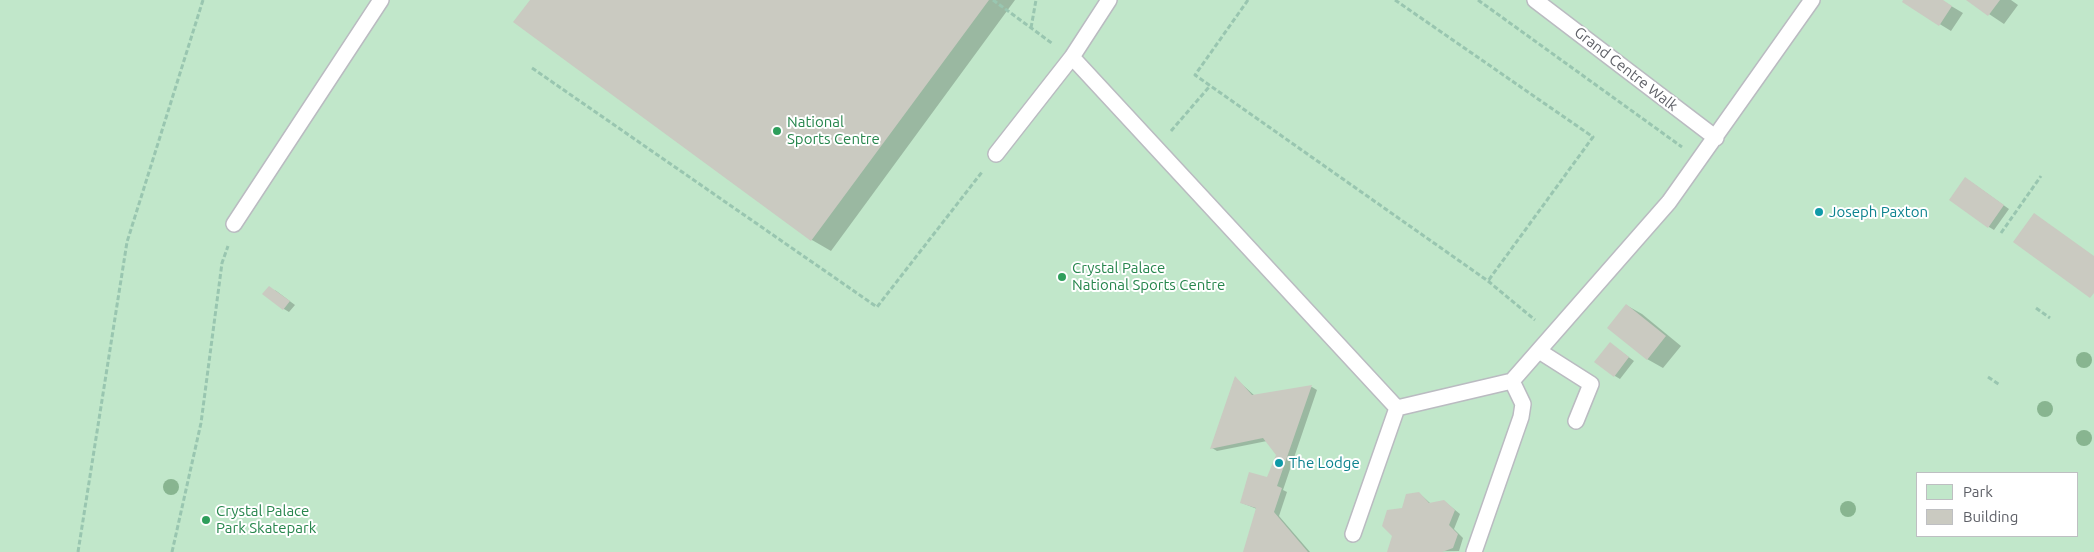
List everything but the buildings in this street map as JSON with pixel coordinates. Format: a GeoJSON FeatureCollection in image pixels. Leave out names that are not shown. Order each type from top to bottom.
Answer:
{"type":"FeatureCollection","features":[{"type":"Feature","properties":{"kind":"lane"},"geometry":{"type":"LineString","coordinates":[[234,224],[381,0]]}},
{"type":"Feature","properties":{"kind":"lane"},"geometry":{"type":"LineString","coordinates":[[996,154],[1072,57],[1110,0]]}},
{"type":"Feature","properties":{"kind":"lane","name":"Grand Centre Walk"},"geometry":{"type":"LineString","coordinates":[[1535,0],[1716,138]]}},
{"type":"Feature","properties":{"kind":"lane"},"geometry":{"type":"LineString","coordinates":[[1397,408],[1512,381],[1670,202],[1812,0]]}},
{"type":"Feature","properties":{"kind":"lane"},"geometry":{"type":"LineString","coordinates":[[1072,57],[1397,408]]}},
{"type":"Feature","properties":{"kind":"lane"},"geometry":{"type":"LineString","coordinates":[[1539,351],[1590,384],[1576,421]]}},
{"type":"Feature","properties":{"kind":"lane"},"geometry":{"type":"LineString","coordinates":[[1474,552],[1521,417],[1523,404],[1512,381]]}},
{"type":"Feature","properties":{"kind":"lane"},"geometry":{"type":"LineString","coordinates":[[1353,534],[1397,408]]}},
{"type":"Feature","properties":{"kind":"path"},"geometry":{"type":"LineString","coordinates":[[78,552],[127,242],[203,0]]}},
{"type":"Feature","properties":{"kind":"path"},"geometry":{"type":"LineString","coordinates":[[993,0],[1072,57]]}},
{"type":"Feature","properties":{"kind":"path"},"geometry":{"type":"LineString","coordinates":[[1031,28],[1036,0]]}},
{"type":"Feature","properties":{"kind":"path"},"geometry":{"type":"LineString","coordinates":[[1248,0],[1194,75],[1488,281],[1552,335]]}},
{"type":"Feature","properties":{"kind":"path"},"geometry":{"type":"LineString","coordinates":[[1394,0],[1593,137],[1488,281]]}},
{"type":"Feature","properties":{"kind":"path"},"geometry":{"type":"LineString","coordinates":[[1478,0],[1700,160]]}},
{"type":"Feature","properties":{"kind":"path"},"geometry":{"type":"LineString","coordinates":[[532,68],[877,307],[996,154]]}},
{"type":"Feature","properties":{"kind":"path"},"geometry":{"type":"LineString","coordinates":[[1156,149],[1210,87]]}},
{"type":"Feature","properties":{"kind":"path"},"geometry":{"type":"LineString","coordinates":[[2001,233],[2042,176]]}},
{"type":"Feature","properties":{"kind":"path"},"geometry":{"type":"LineString","coordinates":[[172,552],[201,423],[222,263],[234,224]]}},
{"type":"Feature","properties":{"kind":"path"},"geometry":{"type":"LineString","coordinates":[[2036,308],[2050,318]]}},
{"type":"Feature","properties":{"kind":"path"},"geometry":{"type":"LineString","coordinates":[[1988,377],[2000,385]]}},
{"type":"Feature","properties":{"kind":"green space","name":"Crystal Palace National Sports Centre"},"geometry":{"type":"Polygon","coordinates":[[[0,0],[2094,0],[2094,552],[0,552],[0,0]]]}},
{"type":"Feature","properties":{"kind":"place","name":"National Sports Centre"},"geometry":{"type":"Point","coordinates":[777,131]}},
{"type":"Feature","properties":{"kind":"place","name":"Joseph Paxton"},"geometry":{"type":"Point","coordinates":[1819,212]}},
{"type":"Feature","properties":{"kind":"place","name":"Crystal Palace National Sports Centre"},"geometry":{"type":"Point","coordinates":[1062,277]}},
{"type":"Feature","properties":{"kind":"place","name":"The Lodge"},"geometry":{"type":"Point","coordinates":[1279,463]}},
{"type":"Feature","properties":{"kind":"place","name":"Crystal Palace Park Skatepark"},"geometry":{"type":"Point","coordinates":[206,520]}}]}
